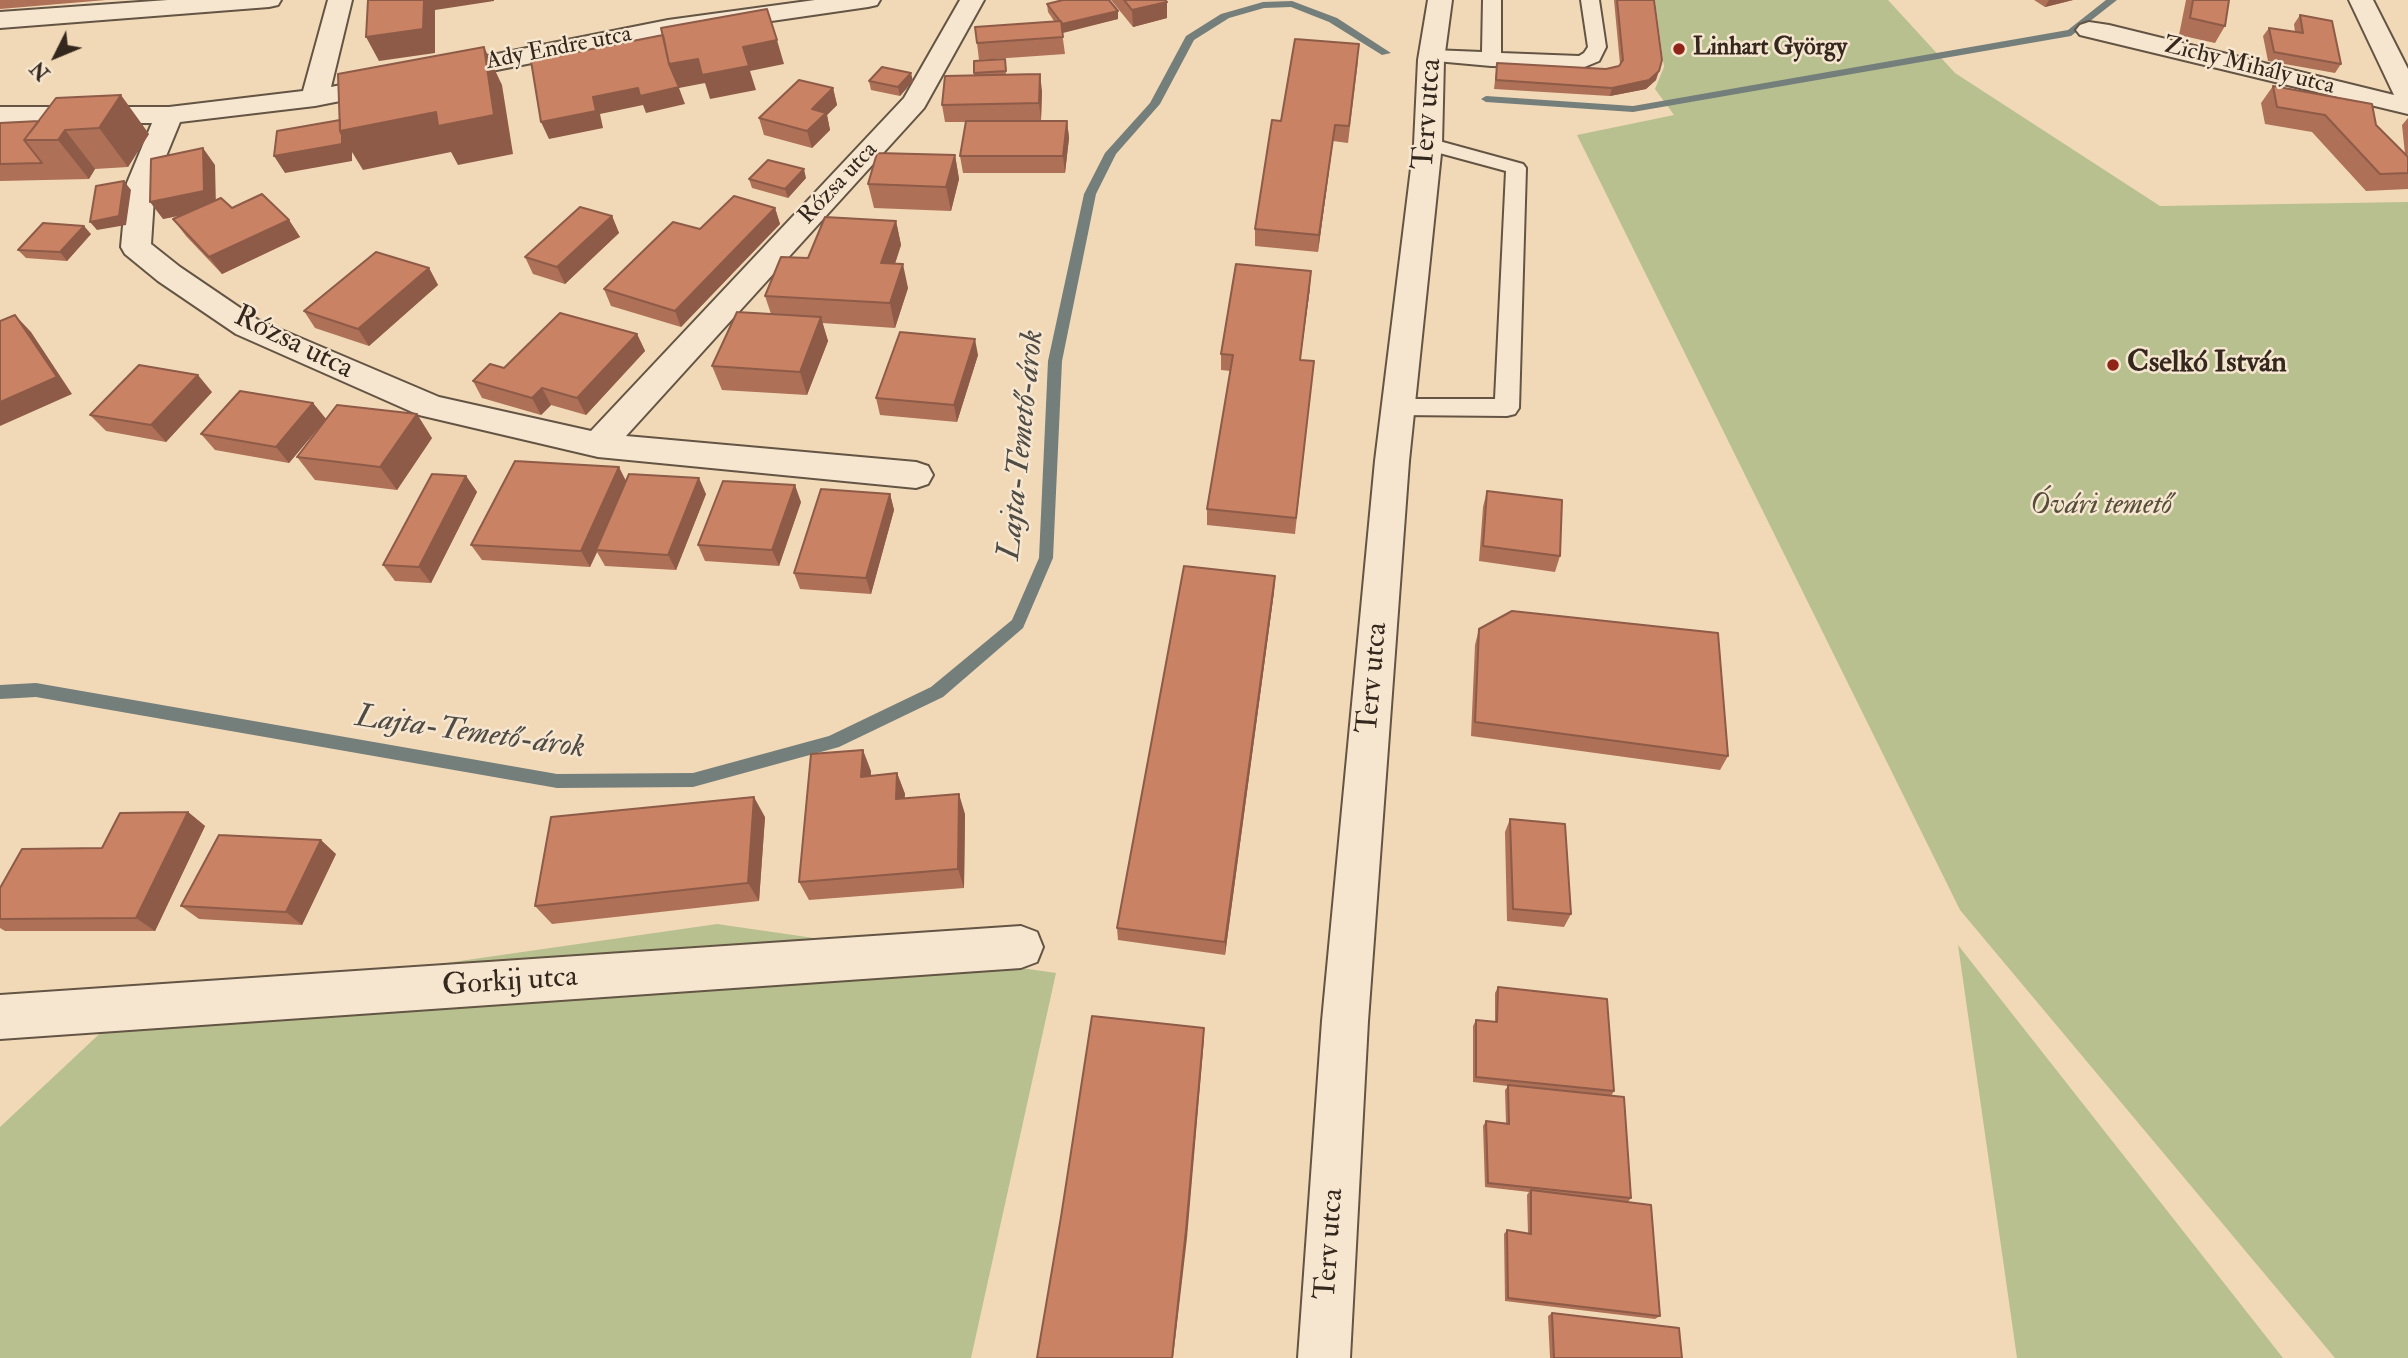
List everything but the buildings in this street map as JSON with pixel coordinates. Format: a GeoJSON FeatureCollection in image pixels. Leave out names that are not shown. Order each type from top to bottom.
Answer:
{"type":"FeatureCollection","features":[{"type":"Feature","properties":{"kind":"street"},"geometry":{"type":"LineString","coordinates":[[315,98],[340,0]]}},
{"type":"Feature","properties":{"kind":"street","name":"Ady Endre utca"},"geometry":{"type":"LineString","coordinates":[[0,115],[169,115],[315,98],[668,28],[868,0]]}},
{"type":"Feature","properties":{"kind":"street","name":"Rózsa utca"},"geometry":{"type":"LineString","coordinates":[[598,445],[915,102],[972,0]]}},
{"type":"Feature","properties":{"kind":"street","name":"Terv utca"},"geometry":{"type":"LineString","coordinates":[[1324,1358],[1345,1021],[1396,407],[1428,144],[1432,56],[1440,0]]}},
{"type":"Feature","properties":{"kind":"street"},"geometry":{"type":"LineString","coordinates":[[2361,0],[2408,96]]}},
{"type":"Feature","properties":{"kind":"street"},"geometry":{"type":"LineString","coordinates":[[5,16],[257,4]]}},
{"type":"Feature","properties":{"kind":"street","name":"Zichy Mihály utca"},"geometry":{"type":"LineString","coordinates":[[2090,30],[2408,106]]}},
{"type":"Feature","properties":{"kind":"street","name":"Rózsa utca"},"geometry":{"type":"LineString","coordinates":[[169,115],[141,183],[136,247],[169,274],[247,327],[431,407],[598,445],[916,475]]}},
{"type":"Feature","properties":{"kind":"street","name":"Gorkij utca"},"geometry":{"type":"LineString","coordinates":[[0,1017],[1021,947]]}},
{"type":"Feature","properties":{"kind":"lane"},"geometry":{"type":"LineString","coordinates":[[1492,0],[1492,60]]}},
{"type":"Feature","properties":{"kind":"lane"},"geometry":{"type":"LineString","coordinates":[[1432,56],[1573,64],[1592,57],[1597,47],[1590,0]]}},
{"type":"Feature","properties":{"kind":"lane"},"geometry":{"type":"LineString","coordinates":[[1396,407],[1507,408],[1516,168],[1428,144]]}},
{"type":"Feature","properties":{"kind":"green space","name":"Óvári temető"},"geometry":{"type":"Polygon","coordinates":[[[1655,0],[1888,0],[1955,73],[2160,206],[2408,202],[2408,1358],[2335,1358],[1960,910],[1577,135],[1674,115],[1655,89],[1664,67],[1655,0]]]}},
{"type":"Feature","properties":{"kind":"green space"},"geometry":{"type":"Polygon","coordinates":[[[717,924],[1056,973],[971,1358],[0,1358],[0,1127],[126,1009],[717,924]]]}},
{"type":"Feature","properties":{"kind":"green space"},"geometry":{"type":"Polygon","coordinates":[[[1958,945],[2283,1358],[2017,1358],[1958,945]]]}},
{"type":"Feature","properties":{"kind":"waterway","name":"Lajta-Temető-árok"},"geometry":{"type":"LineString","coordinates":[[1486,99],[1633,109],[2071,33],[2112,0]]}},
{"type":"Feature","properties":{"kind":"waterway","name":"Lajta-Temető-árok"},"geometry":{"type":"LineString","coordinates":[[0,692],[36,690],[557,781],[693,780],[833,742],[937,692],[1018,624],[1046,558],[1055,361],[1090,194],[1111,153],[1155,104],[1190,38],[1225,16],[1263,5],[1292,4],[1333,20],[1386,53]]}},
{"type":"Feature","properties":{"kind":"place","name":"Linhart György"},"geometry":{"type":"Point","coordinates":[1679,49]}},
{"type":"Feature","properties":{"kind":"place","name":"Cselkó István"},"geometry":{"type":"Point","coordinates":[2113,365]}}]}
